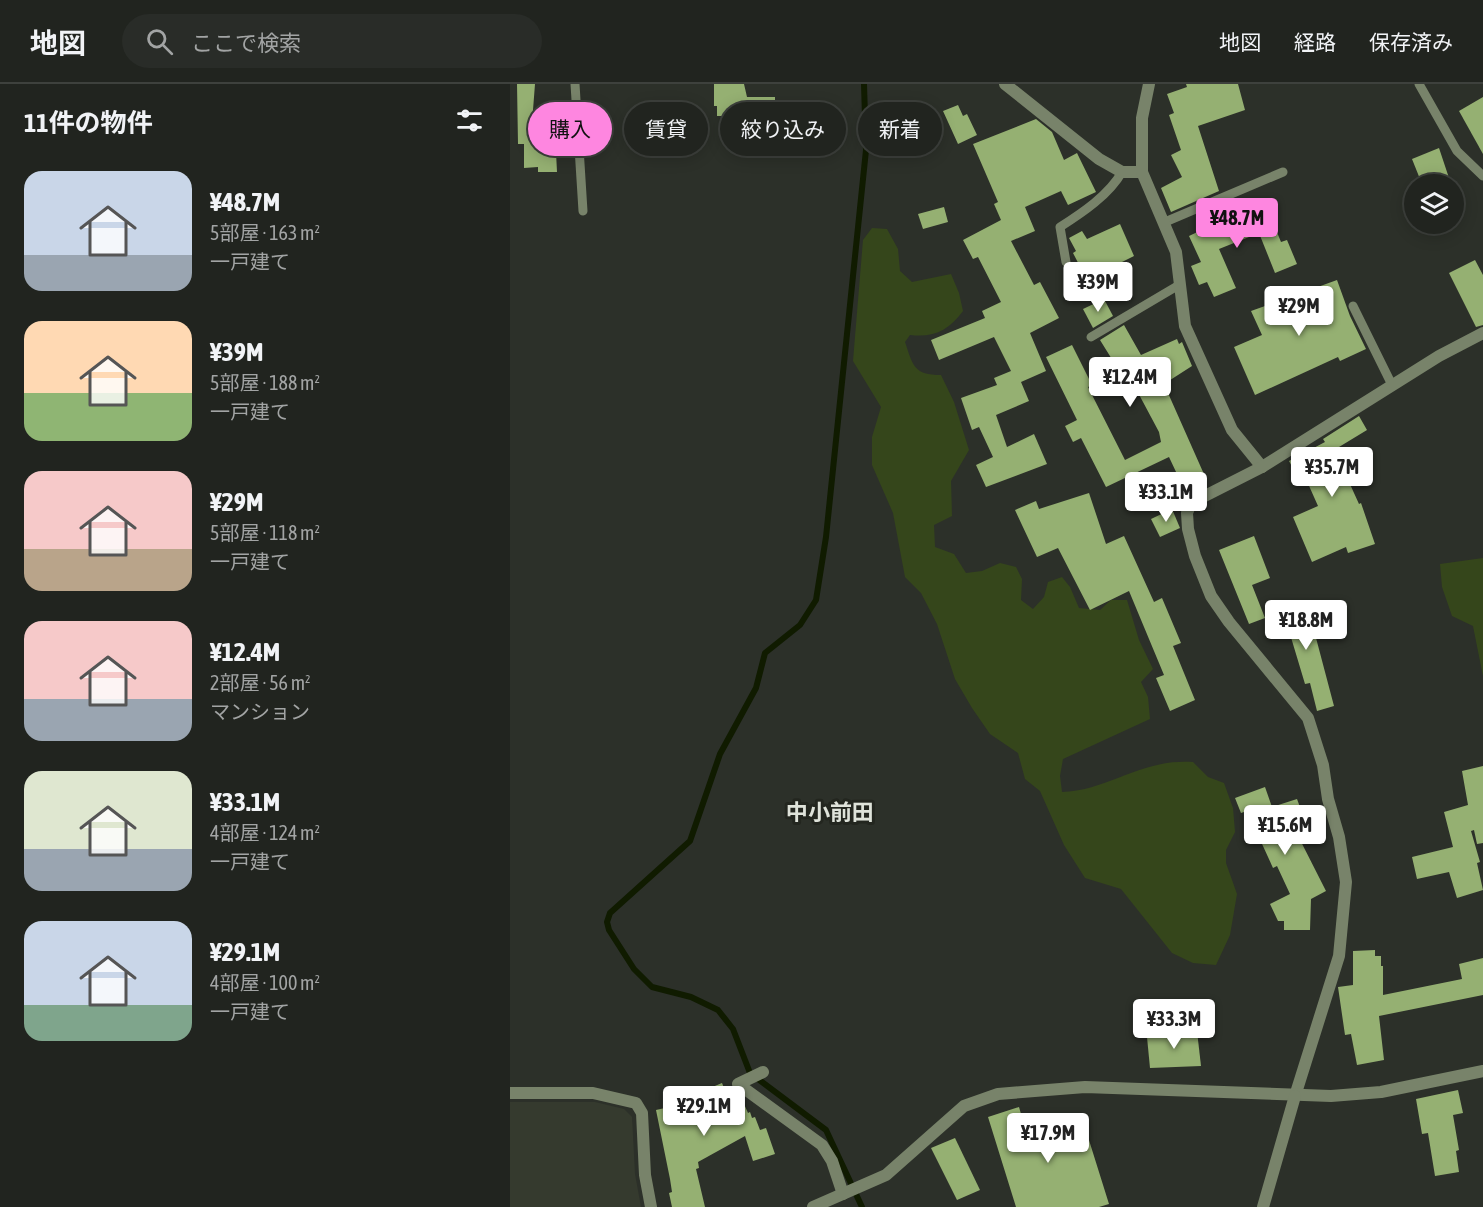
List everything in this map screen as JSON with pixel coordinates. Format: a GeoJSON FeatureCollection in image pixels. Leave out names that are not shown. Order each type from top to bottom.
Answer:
{"type":"FeatureCollection","features":[{"type":"Feature","properties":{"kind":"street"},"geometry":{"type":"LineString","coordinates":[[1005,84],[1099,159],[1122,172],[1142,172]]}},
{"type":"Feature","properties":{"kind":"street"},"geometry":{"type":"LineString","coordinates":[[1149,84],[1142,118],[1142,172],[1176,252],[1185,326],[1232,430],[1262,467]]}},
{"type":"Feature","properties":{"kind":"street"},"geometry":{"type":"LineString","coordinates":[[1263,1207],[1294,1095],[1339,956],[1346,882],[1339,837],[1328,799],[1323,765],[1308,718],[1228,622],[1210,596],[1195,556],[1187,513],[1191,503],[1262,467],[1392,385],[1483,333]]}},
{"type":"Feature","properties":{"kind":"street"},"geometry":{"type":"LineString","coordinates":[[813,1207],[886,1174],[964,1106],[998,1094],[1085,1087],[1331,1096],[1381,1092],[1483,1071]]}},
{"type":"Feature","properties":{"kind":"street"},"geometry":{"type":"LineString","coordinates":[[763,1072],[738,1084],[822,1145],[832,1161],[843,1194]]}},
{"type":"Feature","properties":{"kind":"street"},"geometry":{"type":"LineString","coordinates":[[510,1093],[592,1093],[636,1103],[642,1113],[645,1175],[651,1207]]}},
{"type":"Feature","properties":{"kind":"lane"},"geometry":{"type":"LineString","coordinates":[[575,84],[583,212]]}},
{"type":"Feature","properties":{"kind":"lane"},"geometry":{"type":"LineString","coordinates":[[1419,84],[1457,150],[1483,176]]}},
{"type":"Feature","properties":{"kind":"lane"},"geometry":{"type":"LineString","coordinates":[[1066,262],[1060,227],[1080,214],[1116,183],[1122,172]]}},
{"type":"Feature","properties":{"kind":"lane"},"geometry":{"type":"LineString","coordinates":[[1165,222],[1283,172]]}},
{"type":"Feature","properties":{"kind":"lane"},"geometry":{"type":"LineString","coordinates":[[1091,338],[1179,285]]}},
{"type":"Feature","properties":{"kind":"lane"},"geometry":{"type":"LineString","coordinates":[[1353,306],[1392,385]]}},
{"type":"Feature","properties":{"kind":"shaded area"},"geometry":{"type":"Polygon","coordinates":[[[510,1102],[595,1102],[624,1109],[632,1117],[635,1174],[641,1207],[510,1207],[510,1102]]]}},
{"type":"Feature","properties":{"kind":"green space"},"geometry":{"type":"Polygon","coordinates":[[[872,228],[887,229],[898,249],[900,271],[912,282],[951,274],[963,311],[946,328],[934,334],[910,335],[905,342],[916,368],[932,375],[941,375],[954,402],[969,450],[951,481],[952,516],[934,525],[935,547],[954,554],[966,573],[982,571],[1000,563],[1016,567],[1022,579],[1021,600],[1033,609],[1044,597],[1048,582],[1062,577],[1070,587],[1079,608],[1100,610],[1111,600],[1127,600],[1139,640],[1153,669],[1141,682],[1148,697],[1150,719],[1063,759],[1060,776],[1062,792],[1094,786],[1141,769],[1175,762],[1193,762],[1208,777],[1224,783],[1233,808],[1235,832],[1226,850],[1226,863],[1237,894],[1230,935],[1216,965],[1193,963],[1172,953],[1121,889],[1085,878],[1064,845],[1040,791],[1025,779],[1018,753],[990,734],[972,708],[955,679],[937,624],[921,593],[905,577],[893,513],[872,465],[872,437],[881,407],[853,361],[863,240],[872,228]]]}},
{"type":"Feature","properties":{"kind":"green space"},"geometry":{"type":"Polygon","coordinates":[[[1483,558],[1483,676],[1473,626],[1452,616],[1442,587],[1440,564],[1483,558]]]}},
{"type":"Feature","properties":{"kind":"building"},"geometry":{"type":"Polygon","coordinates":[[[517,84],[535,84],[534,102],[528,102],[528,156],[556,156],[557,172],[538,172],[538,167],[524,168],[524,144],[518,144],[517,84]]]}},
{"type":"Feature","properties":{"kind":"building"},"geometry":{"type":"Polygon","coordinates":[[[714,84],[744,84],[747,97],[775,97],[775,102],[720,102],[720,116],[717,116],[717,106],[714,106],[714,84]]]}},
{"type":"Feature","properties":{"kind":"building"},"geometry":{"type":"Polygon","coordinates":[[[1186,84],[1238,84],[1245,110],[1198,126],[1219,191],[1171,212],[1161,188],[1182,177],[1171,155],[1181,150],[1169,115],[1174,113],[1167,94],[1187,87],[1186,84]]]}},
{"type":"Feature","properties":{"kind":"building"},"geometry":{"type":"Polygon","coordinates":[[[1483,97],[1483,154],[1459,111],[1483,97]]]}},
{"type":"Feature","properties":{"kind":"building"},"geometry":{"type":"Polygon","coordinates":[[[958,105],[963,116],[967,114],[977,135],[958,144],[943,111],[958,105]]]}},
{"type":"Feature","properties":{"kind":"building"},"geometry":{"type":"Polygon","coordinates":[[[1036,119],[1052,132],[1064,160],[1077,153],[1096,192],[1068,205],[1061,191],[1025,207],[1035,231],[1011,241],[1034,285],[1040,282],[1059,318],[1030,333],[1046,371],[1021,382],[1029,401],[996,415],[1007,447],[1034,434],[1047,464],[986,487],[976,465],[993,457],[979,427],[972,430],[961,398],[997,385],[994,378],[1011,371],[994,337],[939,360],[931,340],[985,318],[982,311],[1001,302],[978,257],[973,259],[963,240],[1001,220],[994,204],[998,202],[973,144],[1036,119]]]}},
{"type":"Feature","properties":{"kind":"building"},"geometry":{"type":"Polygon","coordinates":[[[1439,148],[1448,174],[1418,174],[1412,159],[1439,148]]]}},
{"type":"Feature","properties":{"kind":"building"},"geometry":{"type":"Polygon","coordinates":[[[944,207],[948,222],[923,229],[918,214],[944,207]]]}},
{"type":"Feature","properties":{"kind":"building"},"geometry":{"type":"Polygon","coordinates":[[[1267,208],[1281,242],[1287,240],[1297,264],[1275,273],[1259,233],[1219,249],[1236,288],[1214,297],[1207,282],[1199,285],[1191,266],[1201,262],[1189,236],[1208,227],[1210,231],[1267,208]]]}},
{"type":"Feature","properties":{"kind":"building"},"geometry":{"type":"Polygon","coordinates":[[[1120,224],[1134,256],[1120,263],[1122,266],[1088,282],[1073,253],[1076,251],[1069,238],[1082,231],[1087,239],[1120,224]]]}},
{"type":"Feature","properties":{"kind":"building"},"geometry":{"type":"Polygon","coordinates":[[[1475,260],[1483,275],[1483,325],[1476,327],[1449,273],[1475,260]]]}},
{"type":"Feature","properties":{"kind":"building"},"geometry":{"type":"Polygon","coordinates":[[[1337,280],[1350,316],[1366,349],[1340,361],[1338,357],[1255,395],[1234,347],[1262,335],[1251,311],[1337,280]]]}},
{"type":"Feature","properties":{"kind":"building"},"geometry":{"type":"Polygon","coordinates":[[[1104,299],[1113,316],[1093,328],[1083,309],[1104,299]]]}},
{"type":"Feature","properties":{"kind":"building"},"geometry":{"type":"Polygon","coordinates":[[[1124,325],[1141,355],[1177,339],[1179,344],[1182,342],[1192,366],[1164,384],[1207,481],[1185,491],[1169,457],[1106,487],[1081,438],[1073,442],[1065,426],[1077,420],[1046,357],[1072,345],[1092,385],[1088,387],[1125,460],[1161,442],[1159,432],[1135,387],[1131,390],[1100,340],[1124,325]]]}},
{"type":"Feature","properties":{"kind":"building"},"geometry":{"type":"Polygon","coordinates":[[[1359,416],[1367,430],[1339,447],[1349,469],[1344,471],[1359,504],[1361,503],[1375,544],[1348,553],[1346,547],[1312,562],[1293,517],[1318,506],[1302,470],[1296,474],[1289,461],[1325,442],[1323,439],[1359,416]]]}},
{"type":"Feature","properties":{"kind":"building"},"geometry":{"type":"Polygon","coordinates":[[[1089,493],[1106,544],[1124,536],[1154,602],[1162,598],[1181,643],[1173,646],[1195,700],[1170,711],[1156,678],[1164,675],[1129,591],[1090,610],[1058,548],[1037,557],[1015,510],[1036,501],[1039,509],[1089,493]]]}},
{"type":"Feature","properties":{"kind":"building"},"geometry":{"type":"Polygon","coordinates":[[[1172,509],[1180,528],[1160,537],[1151,519],[1172,509]]]}},
{"type":"Feature","properties":{"kind":"building"},"geometry":{"type":"Polygon","coordinates":[[[1254,536],[1270,578],[1252,585],[1265,618],[1249,624],[1219,550],[1254,536]]]}},
{"type":"Feature","properties":{"kind":"building"},"geometry":{"type":"Polygon","coordinates":[[[1312,603],[1317,618],[1311,619],[1334,706],[1317,711],[1310,683],[1305,684],[1290,634],[1278,637],[1273,615],[1312,603]]]}},
{"type":"Feature","properties":{"kind":"building"},"geometry":{"type":"Polygon","coordinates":[[[1483,766],[1483,843],[1477,844],[1474,830],[1471,831],[1480,862],[1477,863],[1483,890],[1457,898],[1449,872],[1417,879],[1412,857],[1453,847],[1444,812],[1468,805],[1462,771],[1483,766]]]}},
{"type":"Feature","properties":{"kind":"building"},"geometry":{"type":"Polygon","coordinates":[[[1265,787],[1272,807],[1297,799],[1304,818],[1291,822],[1326,891],[1311,899],[1310,930],[1284,930],[1284,921],[1278,921],[1270,904],[1290,894],[1277,866],[1273,868],[1247,811],[1241,813],[1235,798],[1265,787]]]}},
{"type":"Feature","properties":{"kind":"building"},"geometry":{"type":"Polygon","coordinates":[[[1375,950],[1375,956],[1381,956],[1381,966],[1383,966],[1383,995],[1462,979],[1459,964],[1483,958],[1483,995],[1379,1016],[1384,1060],[1357,1065],[1351,1034],[1345,1035],[1338,987],[1353,985],[1353,951],[1375,950]]]}},
{"type":"Feature","properties":{"kind":"building"},"geometry":{"type":"Polygon","coordinates":[[[1197,1031],[1201,1066],[1150,1068],[1147,1037],[1197,1031]]]}},
{"type":"Feature","properties":{"kind":"building"},"geometry":{"type":"Polygon","coordinates":[[[722,1083],[726,1093],[733,1091],[736,1093],[741,1106],[744,1104],[752,1118],[755,1117],[760,1130],[766,1128],[775,1154],[753,1161],[745,1136],[698,1162],[699,1168],[696,1169],[705,1207],[672,1207],[669,1193],[672,1192],[670,1179],[656,1110],[665,1108],[663,1098],[678,1095],[679,1101],[722,1083]]]}},
{"type":"Feature","properties":{"kind":"building"},"geometry":{"type":"Polygon","coordinates":[[[1458,1090],[1463,1113],[1453,1115],[1459,1150],[1456,1151],[1459,1172],[1435,1176],[1428,1133],[1422,1134],[1416,1099],[1458,1090]]]}},
{"type":"Feature","properties":{"kind":"building"},"geometry":{"type":"Polygon","coordinates":[[[1019,1107],[1028,1138],[1083,1121],[1109,1204],[1099,1207],[1016,1207],[988,1117],[1019,1107]]]}},
{"type":"Feature","properties":{"kind":"building"},"geometry":{"type":"Polygon","coordinates":[[[955,1138],[980,1190],[957,1200],[931,1148],[955,1138]]]}},
{"type":"Feature","properties":{"kind":"waterway"},"geometry":{"type":"LineString","coordinates":[[862,1207],[826,1130],[750,1073],[733,1029],[718,1010],[691,997],[652,987],[634,969],[609,930],[607,922],[610,913],[690,841],[720,754],[756,688],[765,653],[800,625],[816,600],[826,537],[866,150],[864,84]]}},
{"type":"Feature","properties":{"kind":"district","name":"中小前田"},"geometry":{"type":"Point","coordinates":[830,812]}}]}
